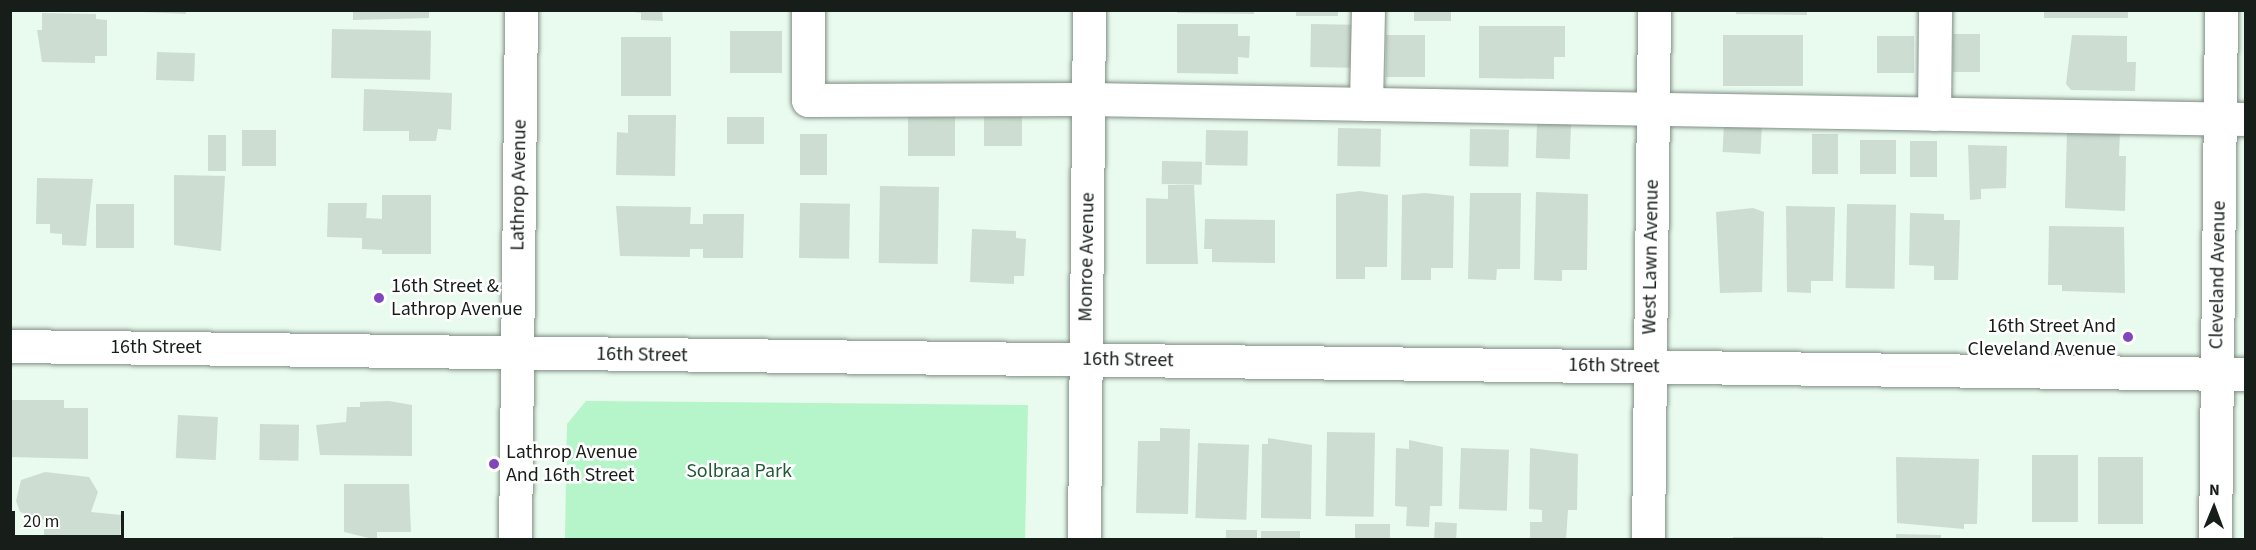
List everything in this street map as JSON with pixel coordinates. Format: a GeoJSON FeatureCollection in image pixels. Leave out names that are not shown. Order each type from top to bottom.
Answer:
{"type":"FeatureCollection","features":[{"type":"Feature","properties":{"kind":"street","name":"Lathrop Avenue"},"geometry":{"type":"LineString","coordinates":[[515,540],[521,10]]}},
{"type":"Feature","properties":{"kind":"street"},"geometry":{"type":"LineString","coordinates":[[808,10],[808,100],[1088,99],[2233,119]]}},
{"type":"Feature","properties":{"kind":"street","name":"Monroe Avenue"},"geometry":{"type":"LineString","coordinates":[[1084,540],[1089,10]]}},
{"type":"Feature","properties":{"kind":"street"},"geometry":{"type":"LineString","coordinates":[[1366,104],[1368,10]]}},
{"type":"Feature","properties":{"kind":"street","name":"West Lawn Avenue"},"geometry":{"type":"LineString","coordinates":[[1648,540],[1654,10]]}},
{"type":"Feature","properties":{"kind":"street"},"geometry":{"type":"LineString","coordinates":[[1934,114],[1935,10]]}},
{"type":"Feature","properties":{"kind":"street","name":"Cleveland Avenue"},"geometry":{"type":"LineString","coordinates":[[2215,540],[2231,373],[2233,119],[2221,10]]}},
{"type":"Feature","properties":{"kind":"street","name":"16th Street"},"geometry":{"type":"LineString","coordinates":[[10,346],[2231,373]]}},
{"type":"Feature","properties":{"kind":"green space","name":"Solbraa Park"},"geometry":{"type":"Polygon","coordinates":[[[586,401],[1028,405],[1025,539],[565,539],[567,424],[586,401]]]}},
{"type":"Feature","properties":{"kind":"building"},"geometry":{"type":"Polygon","coordinates":[[[142,10],[186,10],[186,14],[142,12],[142,10]]]}},
{"type":"Feature","properties":{"kind":"building"},"geometry":{"type":"Polygon","coordinates":[[[353,10],[429,10],[429,18],[353,20],[353,10]]]}},
{"type":"Feature","properties":{"kind":"building"},"geometry":{"type":"Polygon","coordinates":[[[619,10],[662,10],[663,21],[641,20],[641,13],[619,10]]]}},
{"type":"Feature","properties":{"kind":"building"},"geometry":{"type":"Polygon","coordinates":[[[1177,10],[1254,10],[1254,14],[1177,13],[1177,10]]]}},
{"type":"Feature","properties":{"kind":"building"},"geometry":{"type":"Polygon","coordinates":[[[1296,10],[1338,10],[1338,16],[1296,16],[1296,10]]]}},
{"type":"Feature","properties":{"kind":"building"},"geometry":{"type":"Polygon","coordinates":[[[1414,10],[1451,10],[1451,21],[1414,21],[1414,10]]]}},
{"type":"Feature","properties":{"kind":"building"},"geometry":{"type":"Polygon","coordinates":[[[1736,10],[1807,10],[1807,15],[1736,14],[1736,10]]]}},
{"type":"Feature","properties":{"kind":"building"},"geometry":{"type":"Polygon","coordinates":[[[2044,10],[2128,10],[2128,18],[2044,18],[2044,10]]]}},
{"type":"Feature","properties":{"kind":"building"},"geometry":{"type":"Polygon","coordinates":[[[42,13],[96,14],[96,19],[107,20],[107,56],[95,56],[95,63],[42,62],[37,30],[42,30],[42,13]]]}},
{"type":"Feature","properties":{"kind":"building"},"geometry":{"type":"Polygon","coordinates":[[[1177,24],[1238,24],[1238,36],[1250,36],[1249,58],[1238,57],[1238,74],[1177,73],[1177,24]]]}},
{"type":"Feature","properties":{"kind":"building"},"geometry":{"type":"Polygon","coordinates":[[[1311,24],[1353,25],[1352,68],[1310,67],[1311,24]]]}},
{"type":"Feature","properties":{"kind":"building"},"geometry":{"type":"Polygon","coordinates":[[[1479,26],[1565,26],[1565,57],[1554,57],[1554,79],[1479,78],[1479,26]]]}},
{"type":"Feature","properties":{"kind":"building"},"geometry":{"type":"Polygon","coordinates":[[[332,29],[431,31],[430,80],[331,78],[332,29]]]}},
{"type":"Feature","properties":{"kind":"building"},"geometry":{"type":"Polygon","coordinates":[[[730,31],[782,31],[782,73],[730,73],[730,31]]]}},
{"type":"Feature","properties":{"kind":"building"},"geometry":{"type":"Polygon","coordinates":[[[1953,34],[1980,34],[1980,72],[1953,72],[1953,34]]]}},
{"type":"Feature","properties":{"kind":"building"},"geometry":{"type":"Polygon","coordinates":[[[1386,35],[1425,35],[1425,77],[1386,77],[1386,35]]]}},
{"type":"Feature","properties":{"kind":"building"},"geometry":{"type":"Polygon","coordinates":[[[1723,35],[1803,35],[1803,86],[1723,86],[1723,35]]]}},
{"type":"Feature","properties":{"kind":"building"},"geometry":{"type":"Polygon","coordinates":[[[2072,35],[2127,36],[2127,62],[2136,62],[2135,91],[2071,90],[2066,84],[2072,35]]]}},
{"type":"Feature","properties":{"kind":"building"},"geometry":{"type":"Polygon","coordinates":[[[1877,36],[1914,36],[1914,73],[1877,73],[1877,36]]]}},
{"type":"Feature","properties":{"kind":"building"},"geometry":{"type":"Polygon","coordinates":[[[621,37],[671,37],[671,96],[621,96],[621,37]]]}},
{"type":"Feature","properties":{"kind":"building"},"geometry":{"type":"Polygon","coordinates":[[[157,52],[195,53],[194,81],[156,80],[157,52]]]}},
{"type":"Feature","properties":{"kind":"building"},"geometry":{"type":"Polygon","coordinates":[[[364,89],[452,93],[451,130],[438,129],[436,141],[409,141],[409,131],[363,131],[364,89]]]}},
{"type":"Feature","properties":{"kind":"building"},"geometry":{"type":"Polygon","coordinates":[[[984,107],[1022,107],[1022,146],[984,146],[984,107]]]}},
{"type":"Feature","properties":{"kind":"building"},"geometry":{"type":"Polygon","coordinates":[[[908,114],[955,114],[955,156],[908,156],[908,114]]]}},
{"type":"Feature","properties":{"kind":"building"},"geometry":{"type":"Polygon","coordinates":[[[628,115],[676,115],[675,176],[616,175],[617,132],[628,133],[628,115]]]}},
{"type":"Feature","properties":{"kind":"building"},"geometry":{"type":"Polygon","coordinates":[[[727,117],[764,117],[764,144],[727,144],[727,117]]]}},
{"type":"Feature","properties":{"kind":"building"},"geometry":{"type":"Polygon","coordinates":[[[1537,123],[1571,124],[1570,159],[1536,158],[1537,123]]]}},
{"type":"Feature","properties":{"kind":"building"},"geometry":{"type":"Polygon","coordinates":[[[1724,124],[1762,126],[1760,154],[1723,152],[1724,124]]]}},
{"type":"Feature","properties":{"kind":"building"},"geometry":{"type":"Polygon","coordinates":[[[1338,128],[1381,129],[1380,167],[1337,166],[1338,128]]]}},
{"type":"Feature","properties":{"kind":"building"},"geometry":{"type":"Polygon","coordinates":[[[1470,129],[1509,130],[1508,167],[1469,166],[1470,129]]]}},
{"type":"Feature","properties":{"kind":"building"},"geometry":{"type":"Polygon","coordinates":[[[242,130],[276,130],[276,166],[242,166],[242,130]]]}},
{"type":"Feature","properties":{"kind":"building"},"geometry":{"type":"Polygon","coordinates":[[[1206,130],[1248,131],[1247,166],[1205,165],[1206,130]]]}},
{"type":"Feature","properties":{"kind":"building"},"geometry":{"type":"Polygon","coordinates":[[[2067,130],[2120,131],[2119,156],[2126,156],[2125,211],[2065,208],[2067,130]]]}},
{"type":"Feature","properties":{"kind":"building"},"geometry":{"type":"Polygon","coordinates":[[[800,134],[827,134],[827,175],[800,175],[800,134]]]}},
{"type":"Feature","properties":{"kind":"building"},"geometry":{"type":"Polygon","coordinates":[[[1812,134],[1838,134],[1838,174],[1812,174],[1812,134]]]}},
{"type":"Feature","properties":{"kind":"building"},"geometry":{"type":"Polygon","coordinates":[[[208,135],[226,135],[226,171],[208,171],[208,135]]]}},
{"type":"Feature","properties":{"kind":"building"},"geometry":{"type":"Polygon","coordinates":[[[1860,140],[1896,140],[1896,174],[1860,174],[1860,140]]]}},
{"type":"Feature","properties":{"kind":"building"},"geometry":{"type":"Polygon","coordinates":[[[1910,141],[1937,141],[1937,177],[1910,177],[1910,141]]]}},
{"type":"Feature","properties":{"kind":"building"},"geometry":{"type":"Polygon","coordinates":[[[1968,145],[2007,146],[2006,188],[1981,189],[1981,199],[1970,200],[1968,145]]]}},
{"type":"Feature","properties":{"kind":"building"},"geometry":{"type":"Polygon","coordinates":[[[1162,161],[1202,162],[1202,185],[1162,184],[1162,161]]]}},
{"type":"Feature","properties":{"kind":"building"},"geometry":{"type":"Polygon","coordinates":[[[174,175],[225,176],[221,251],[174,245],[174,175]]]}},
{"type":"Feature","properties":{"kind":"building"},"geometry":{"type":"Polygon","coordinates":[[[37,178],[93,179],[86,246],[62,245],[62,234],[50,233],[50,224],[36,224],[37,178]]]}},
{"type":"Feature","properties":{"kind":"building"},"geometry":{"type":"Polygon","coordinates":[[[1168,185],[1194,185],[1198,264],[1146,264],[1146,198],[1168,199],[1168,185]]]}},
{"type":"Feature","properties":{"kind":"building"},"geometry":{"type":"Polygon","coordinates":[[[880,186],[939,187],[938,264],[879,263],[880,186]]]}},
{"type":"Feature","properties":{"kind":"building"},"geometry":{"type":"Polygon","coordinates":[[[1360,191],[1388,195],[1387,267],[1365,267],[1365,279],[1336,279],[1336,194],[1360,191]]]}},
{"type":"Feature","properties":{"kind":"building"},"geometry":{"type":"Polygon","coordinates":[[[1536,192],[1588,194],[1587,270],[1562,270],[1562,281],[1534,280],[1536,192]]]}},
{"type":"Feature","properties":{"kind":"building"},"geometry":{"type":"Polygon","coordinates":[[[1425,193],[1454,196],[1453,268],[1431,268],[1431,280],[1401,280],[1402,195],[1425,193]]]}},
{"type":"Feature","properties":{"kind":"building"},"geometry":{"type":"Polygon","coordinates":[[[1470,193],[1521,193],[1520,269],[1497,269],[1496,280],[1468,279],[1470,193]]]}},
{"type":"Feature","properties":{"kind":"building"},"geometry":{"type":"Polygon","coordinates":[[[382,195],[431,195],[431,254],[382,254],[382,250],[362,249],[362,238],[327,237],[328,203],[367,203],[366,218],[382,219],[382,195]]]}},
{"type":"Feature","properties":{"kind":"building"},"geometry":{"type":"Polygon","coordinates":[[[800,203],[850,204],[849,259],[799,258],[800,203]]]}},
{"type":"Feature","properties":{"kind":"building"},"geometry":{"type":"Polygon","coordinates":[[[96,204],[134,204],[134,248],[96,248],[96,204]]]}},
{"type":"Feature","properties":{"kind":"building"},"geometry":{"type":"Polygon","coordinates":[[[1847,204],[1896,205],[1895,289],[1846,288],[1847,204]]]}},
{"type":"Feature","properties":{"kind":"building"},"geometry":{"type":"Polygon","coordinates":[[[616,206],[691,207],[690,224],[703,224],[703,214],[744,214],[743,258],[703,258],[703,249],[690,249],[690,257],[620,256],[616,206]]]}},
{"type":"Feature","properties":{"kind":"building"},"geometry":{"type":"Polygon","coordinates":[[[1786,206],[1835,207],[1833,281],[1811,281],[1811,293],[1787,292],[1786,206]]]}},
{"type":"Feature","properties":{"kind":"building"},"geometry":{"type":"Polygon","coordinates":[[[1753,208],[1764,212],[1762,292],[1720,293],[1716,212],[1753,208]]]}},
{"type":"Feature","properties":{"kind":"building"},"geometry":{"type":"Polygon","coordinates":[[[1910,213],[1944,214],[1944,220],[1960,220],[1958,280],[1934,280],[1934,266],[1909,265],[1910,213]]]}},
{"type":"Feature","properties":{"kind":"building"},"geometry":{"type":"Polygon","coordinates":[[[1205,219],[1275,220],[1275,263],[1212,262],[1212,249],[1204,249],[1205,219]]]}},
{"type":"Feature","properties":{"kind":"building"},"geometry":{"type":"Polygon","coordinates":[[[2049,226],[2124,227],[2125,293],[2062,291],[2062,285],[2048,285],[2049,226]]]}},
{"type":"Feature","properties":{"kind":"building"},"geometry":{"type":"Polygon","coordinates":[[[972,229],[1016,231],[1016,238],[1026,239],[1024,276],[1014,276],[1014,284],[970,282],[972,229]]]}},
{"type":"Feature","properties":{"kind":"building"},"geometry":{"type":"Polygon","coordinates":[[[10,400],[64,400],[64,408],[88,408],[88,459],[10,457],[10,400]]]}},
{"type":"Feature","properties":{"kind":"building"},"geometry":{"type":"Polygon","coordinates":[[[389,401],[412,405],[412,456],[320,455],[316,425],[346,422],[347,407],[360,407],[360,402],[389,401]]]}},
{"type":"Feature","properties":{"kind":"building"},"geometry":{"type":"Polygon","coordinates":[[[178,415],[218,417],[216,460],[176,458],[178,415]]]}},
{"type":"Feature","properties":{"kind":"building"},"geometry":{"type":"Polygon","coordinates":[[[260,424],[299,425],[298,461],[259,460],[260,424]]]}},
{"type":"Feature","properties":{"kind":"building"},"geometry":{"type":"Polygon","coordinates":[[[1160,428],[1190,429],[1188,514],[1136,513],[1138,441],[1160,441],[1160,428]]]}},
{"type":"Feature","properties":{"kind":"building"},"geometry":{"type":"Polygon","coordinates":[[[1327,432],[1375,433],[1374,517],[1326,516],[1327,432]]]}},
{"type":"Feature","properties":{"kind":"building"},"geometry":{"type":"Polygon","coordinates":[[[1268,438],[1312,445],[1311,519],[1261,518],[1262,444],[1268,444],[1268,438]]]}},
{"type":"Feature","properties":{"kind":"building"},"geometry":{"type":"Polygon","coordinates":[[[1409,440],[1443,447],[1442,506],[1430,506],[1429,527],[1406,526],[1407,507],[1395,506],[1396,448],[1409,449],[1409,440]]]}},
{"type":"Feature","properties":{"kind":"building"},"geometry":{"type":"Polygon","coordinates":[[[1198,443],[1249,445],[1246,520],[1195,518],[1198,443]]]}},
{"type":"Feature","properties":{"kind":"building"},"geometry":{"type":"Polygon","coordinates":[[[1461,448],[1509,450],[1507,511],[1459,509],[1461,448]]]}},
{"type":"Feature","properties":{"kind":"building"},"geometry":{"type":"Polygon","coordinates":[[[1530,448],[1578,454],[1577,510],[1568,510],[1566,540],[1530,540],[1530,522],[1542,522],[1542,510],[1529,509],[1530,448]]]}},
{"type":"Feature","properties":{"kind":"building"},"geometry":{"type":"Polygon","coordinates":[[[2032,455],[2078,455],[2078,522],[2032,522],[2032,455]]]}},
{"type":"Feature","properties":{"kind":"building"},"geometry":{"type":"Polygon","coordinates":[[[1896,457],[1979,459],[1977,524],[1964,524],[1964,529],[1897,523],[1896,457]]]}},
{"type":"Feature","properties":{"kind":"building"},"geometry":{"type":"Polygon","coordinates":[[[2098,457],[2143,457],[2143,524],[2098,524],[2098,457]]]}},
{"type":"Feature","properties":{"kind":"building"},"geometry":{"type":"Polygon","coordinates":[[[45,472],[89,477],[98,492],[91,512],[121,515],[120,540],[44,540],[44,520],[20,512],[16,501],[21,480],[45,472]]]}},
{"type":"Feature","properties":{"kind":"building"},"geometry":{"type":"Polygon","coordinates":[[[344,484],[409,484],[411,532],[377,532],[377,540],[344,532],[344,484]]]}},
{"type":"Feature","properties":{"kind":"building"},"geometry":{"type":"Polygon","coordinates":[[[1435,522],[1457,523],[1456,540],[1434,540],[1435,522]]]}},
{"type":"Feature","properties":{"kind":"building"},"geometry":{"type":"Polygon","coordinates":[[[1355,524],[1390,524],[1390,540],[1355,540],[1355,524]]]}},
{"type":"Feature","properties":{"kind":"building"},"geometry":{"type":"Polygon","coordinates":[[[1226,530],[1257,530],[1257,540],[1226,540],[1226,530]]]}},
{"type":"Feature","properties":{"kind":"building"},"geometry":{"type":"Polygon","coordinates":[[[1261,531],[1300,531],[1300,540],[1261,540],[1261,531]]]}},
{"type":"Feature","properties":{"kind":"building"},"geometry":{"type":"Polygon","coordinates":[[[1896,534],[1941,535],[1941,540],[1896,540],[1896,534]]]}},
{"type":"Feature","properties":{"kind":"building"},"geometry":{"type":"Polygon","coordinates":[[[1733,537],[1823,537],[1823,540],[1733,540],[1733,537]]]}},
{"type":"Feature","properties":{"kind":"place","name":"16th Street & Lathrop Avenue"},"geometry":{"type":"Point","coordinates":[379,298]}},
{"type":"Feature","properties":{"kind":"place","name":"16th Street And Cleveland Avenue"},"geometry":{"type":"Point","coordinates":[2128,337]}},
{"type":"Feature","properties":{"kind":"place","name":"Lathrop Avenue And 16th Street"},"geometry":{"type":"Point","coordinates":[494,464]}}]}
